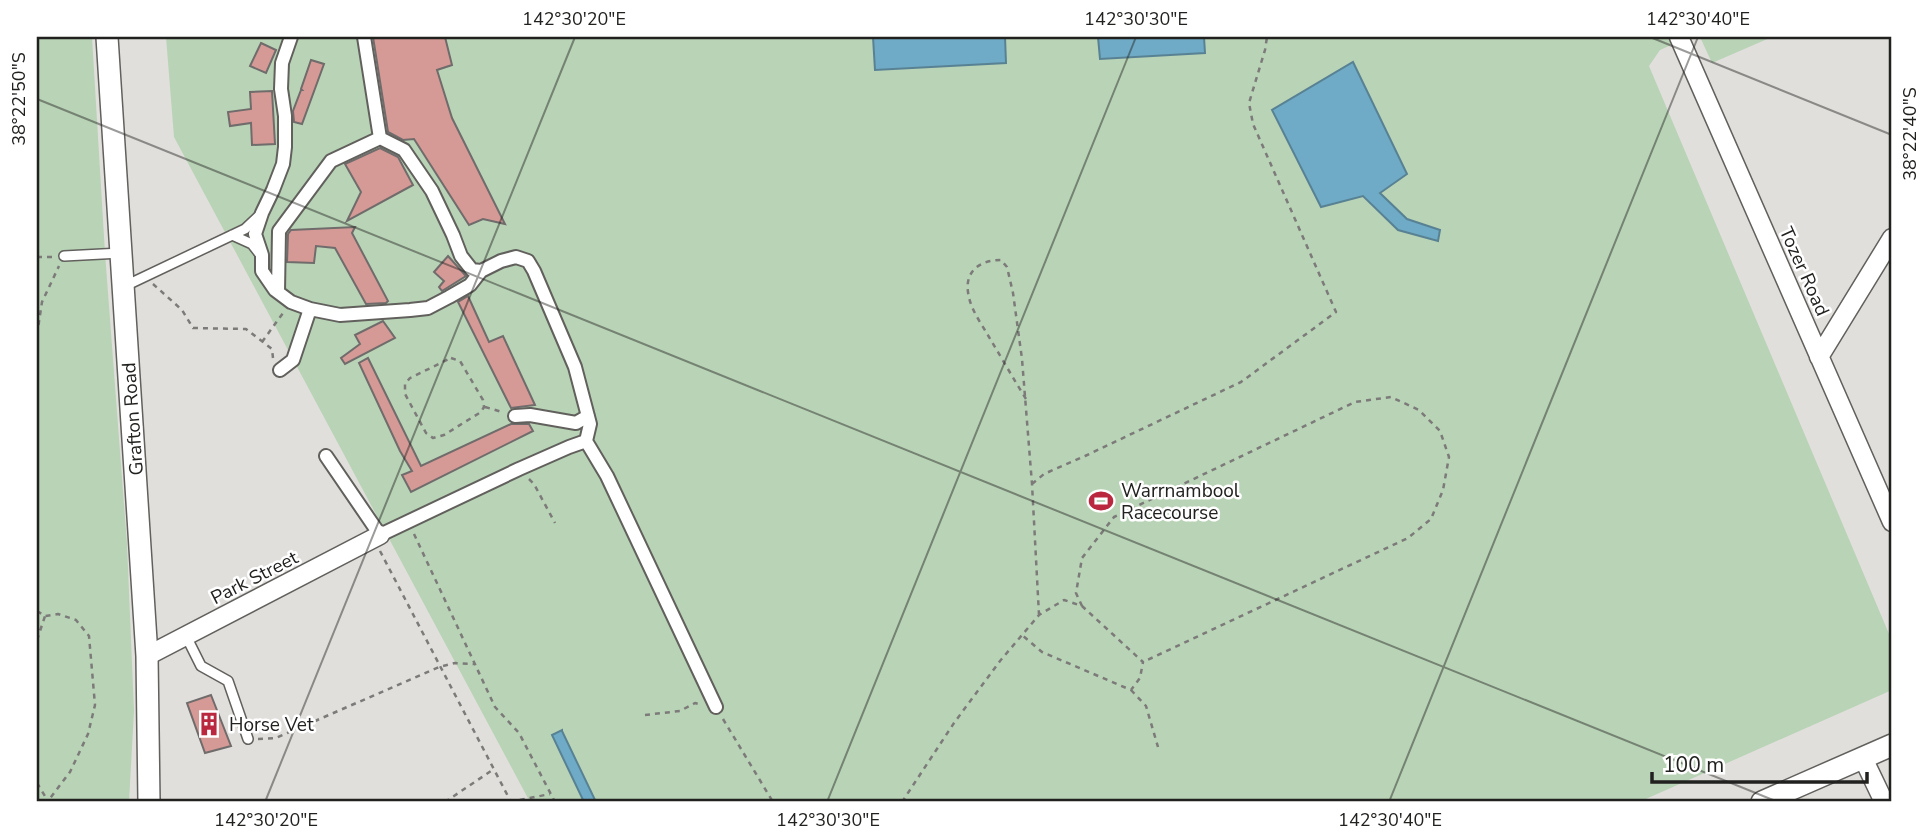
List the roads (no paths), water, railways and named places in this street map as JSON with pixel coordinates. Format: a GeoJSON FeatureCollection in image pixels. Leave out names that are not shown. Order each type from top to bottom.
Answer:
{"type":"FeatureCollection","features":[{"type":"Feature","properties":{"kind":"street","name":"Grafton Road"},"geometry":{"type":"LineString","coordinates":[[107,37],[147,656],[149,802]]}},
{"type":"Feature","properties":{"kind":"street"},"geometry":{"type":"LineString","coordinates":[[291,37],[282,63],[281,89],[285,116],[283,164],[255,234],[262,271],[278,292],[291,302],[340,315],[428,308],[470,285],[481,271],[501,261],[516,257],[528,261],[575,367],[590,424],[586,441],[607,476],[716,707]]}},
{"type":"Feature","properties":{"kind":"street"},"geometry":{"type":"LineString","coordinates":[[364,37],[380,138]]}},
{"type":"Feature","properties":{"kind":"street","name":"Tozer Road"},"geometry":{"type":"LineString","coordinates":[[1679,37],[1892,522]]}},
{"type":"Feature","properties":{"kind":"street"},"geometry":{"type":"LineString","coordinates":[[380,138],[404,150],[432,191],[461,256],[472,270],[481,271]]}},
{"type":"Feature","properties":{"kind":"street"},"geometry":{"type":"LineString","coordinates":[[278,292],[279,230],[331,161],[380,138]]}},
{"type":"Feature","properties":{"kind":"street"},"geometry":{"type":"LineString","coordinates":[[1819,357],[1892,239]]}},
{"type":"Feature","properties":{"kind":"street"},"geometry":{"type":"LineString","coordinates":[[280,370],[293,360],[310,309]]}},
{"type":"Feature","properties":{"kind":"street"},"geometry":{"type":"LineString","coordinates":[[515,416],[530,415],[576,423],[588,416]]}},
{"type":"Feature","properties":{"kind":"street"},"geometry":{"type":"LineString","coordinates":[[327,456],[377,536],[519,469],[586,441]]}},
{"type":"Feature","properties":{"kind":"street","name":"Park Street"},"geometry":{"type":"LineString","coordinates":[[147,656],[377,536]]}},
{"type":"Feature","properties":{"kind":"street"},"geometry":{"type":"LineString","coordinates":[[1762,802],[1892,745]]}},
{"type":"Feature","properties":{"kind":"street"},"geometry":{"type":"LineString","coordinates":[[1863,758],[1884,802]]}},
{"type":"Feature","properties":{"kind":"lane"},"geometry":{"type":"LineString","coordinates":[[123,287],[245,229],[262,213]]}},
{"type":"Feature","properties":{"kind":"lane"},"geometry":{"type":"LineString","coordinates":[[232,235],[251,244],[261,255]]}},
{"type":"Feature","properties":{"kind":"lane"},"geometry":{"type":"LineString","coordinates":[[64,256],[121,253]]}},
{"type":"Feature","properties":{"kind":"lane"},"geometry":{"type":"LineString","coordinates":[[186,636],[201,666],[228,681],[248,739]]}},
{"type":"Feature","properties":{"kind":"water"},"geometry":{"type":"Polygon","coordinates":[[[873,37],[1005,37],[1006,63],[875,70],[873,37]]]}},
{"type":"Feature","properties":{"kind":"water"},"geometry":{"type":"Polygon","coordinates":[[[1098,37],[1204,37],[1205,53],[1100,59],[1098,37]]]}},
{"type":"Feature","properties":{"kind":"water"},"geometry":{"type":"Polygon","coordinates":[[[1353,62],[1407,174],[1380,193],[1407,219],[1440,230],[1438,241],[1398,230],[1363,196],[1321,207],[1272,110],[1353,62]]]}},
{"type":"Feature","properties":{"kind":"water"},"geometry":{"type":"Polygon","coordinates":[[[562,730],[596,802],[584,802],[552,735],[562,730]]]}},
{"type":"Feature","properties":{"kind":"place","name":"Warrnambool Racecourse"},"geometry":{"type":"Point","coordinates":[1101,501]}},
{"type":"Feature","properties":{"kind":"place","name":"Horse Vet"},"geometry":{"type":"Point","coordinates":[209,724]}}]}
